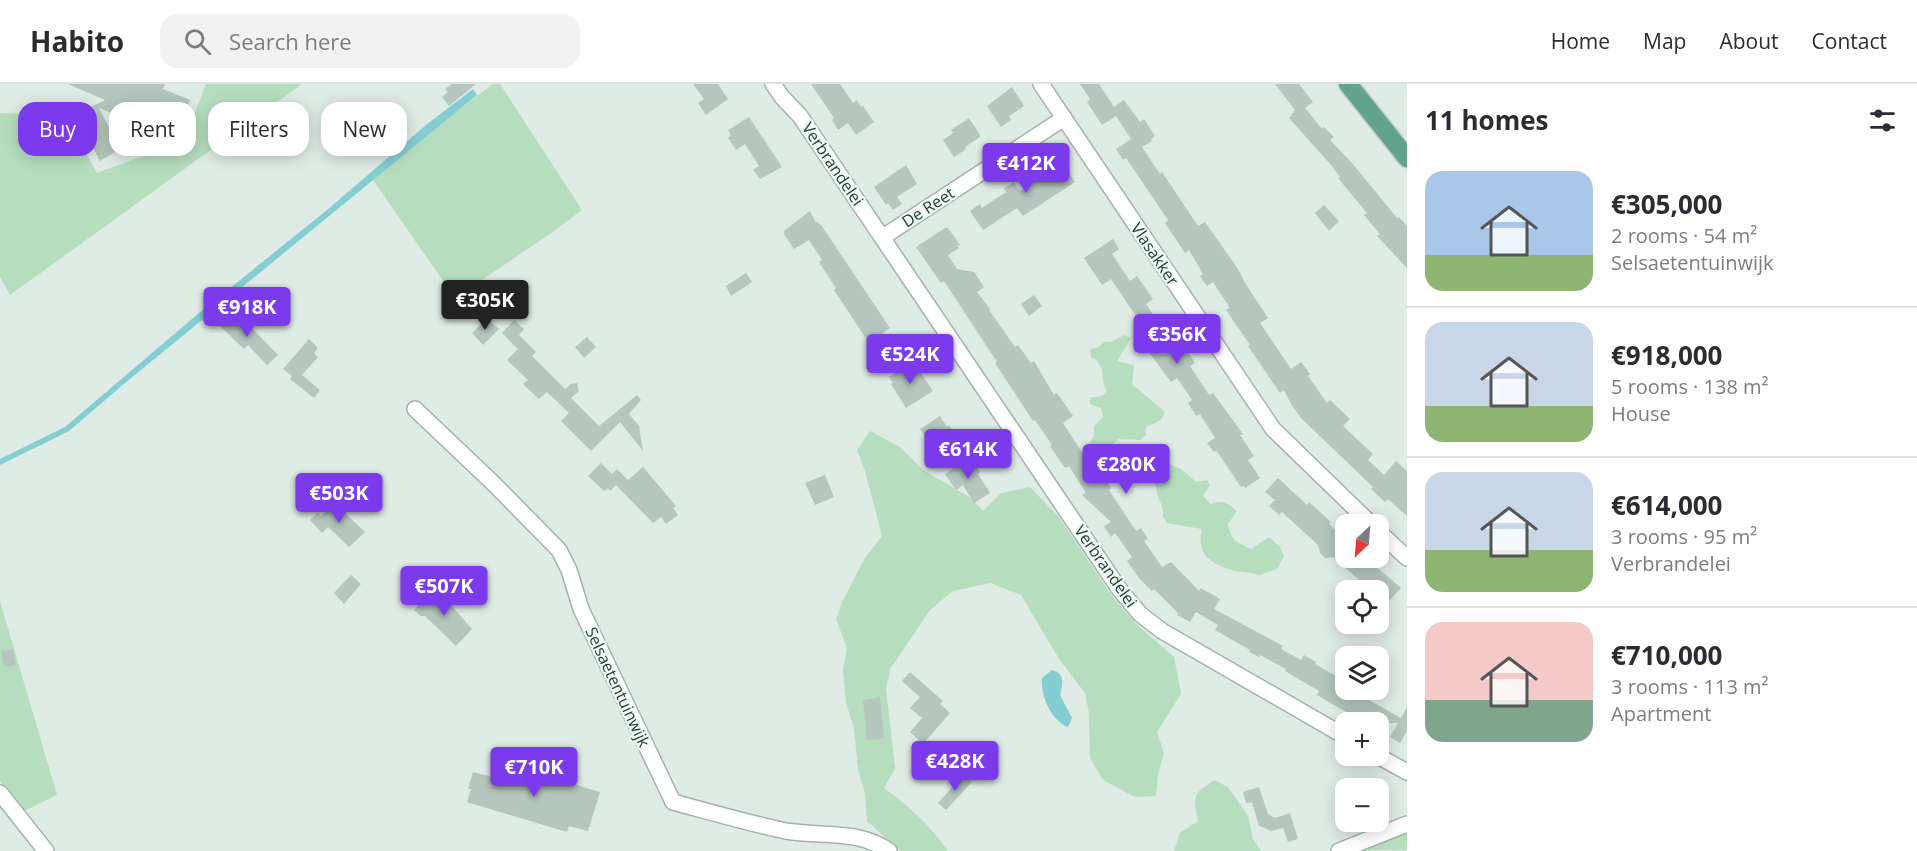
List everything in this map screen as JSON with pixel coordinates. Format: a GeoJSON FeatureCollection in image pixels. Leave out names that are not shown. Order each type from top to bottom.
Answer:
{"type":"FeatureCollection","features":[{"type":"Feature","properties":{"kind":"main road"},"geometry":{"type":"LineString","coordinates":[[1348,84],[1407,158]]}},
{"type":"Feature","properties":{"kind":"street","name":"Verbrandelei"},"geometry":{"type":"LineString","coordinates":[[773,84],[800,116],[1120,590],[1140,614],[1162,632],[1335,731]]}},
{"type":"Feature","properties":{"kind":"street","name":"Vlasakker"},"geometry":{"type":"LineString","coordinates":[[1041,84],[1273,429],[1361,514]]}},
{"type":"Feature","properties":{"kind":"street","name":"De Reet"},"geometry":{"type":"LineString","coordinates":[[883,237],[1064,118]]}},
{"type":"Feature","properties":{"kind":"street","name":"Selsaetentuinwijk"},"geometry":{"type":"LineString","coordinates":[[415,409],[522,511],[559,550],[569,570],[581,609],[673,802],[785,831],[858,836],[875,842],[889,851]]}},
{"type":"Feature","properties":{"kind":"street"},"geometry":{"type":"LineString","coordinates":[[1389,541],[1407,558]]}},
{"type":"Feature","properties":{"kind":"street"},"geometry":{"type":"LineString","coordinates":[[1389,762],[1407,772]]}},
{"type":"Feature","properties":{"kind":"street"},"geometry":{"type":"LineString","coordinates":[[0,793],[46,851]]}},
{"type":"Feature","properties":{"kind":"street"},"geometry":{"type":"LineString","coordinates":[[1339,851],[1407,824]]}},
{"type":"Feature","properties":{"kind":"green space"},"geometry":{"type":"Polygon","coordinates":[[[206,84],[302,84],[277,102],[208,102],[208,152],[10,295],[0,277],[0,113],[18,114],[18,156],[88,156],[97,173],[143,156],[196,156],[196,110],[206,84]]]}},
{"type":"Feature","properties":{"kind":"green space"},"geometry":{"type":"Polygon","coordinates":[[[493,84],[500,84],[582,210],[455,298],[373,180],[401,156],[407,156],[407,151],[493,84]]]}},
{"type":"Feature","properties":{"kind":"green space"},"geometry":{"type":"Polygon","coordinates":[[[1124,335],[1131,338],[1117,361],[1134,365],[1132,384],[1165,412],[1161,420],[1146,427],[1146,435],[1140,440],[1118,439],[1096,462],[1085,450],[1094,436],[1094,426],[1103,417],[1101,408],[1090,404],[1090,398],[1102,396],[1107,391],[1100,364],[1091,357],[1090,349],[1124,335]]]}},
{"type":"Feature","properties":{"kind":"green space"},"geometry":{"type":"Polygon","coordinates":[[[870,431],[900,447],[923,470],[971,498],[983,511],[1001,493],[1030,487],[1058,516],[1113,597],[1135,623],[1174,657],[1181,694],[1157,732],[1164,753],[1158,774],[1156,796],[1135,797],[1103,780],[1090,758],[1089,713],[1085,693],[1059,659],[1021,595],[990,583],[953,591],[930,610],[891,668],[886,688],[895,768],[884,788],[919,816],[948,851],[900,851],[867,821],[865,793],[858,770],[854,728],[846,703],[843,669],[847,648],[836,619],[843,600],[865,558],[882,536],[865,471],[857,450],[870,431]]]}},
{"type":"Feature","properties":{"kind":"green space"},"geometry":{"type":"Polygon","coordinates":[[[1164,453],[1170,455],[1169,464],[1181,469],[1196,482],[1207,480],[1210,485],[1203,496],[1211,504],[1225,503],[1237,511],[1228,524],[1231,534],[1238,543],[1251,549],[1269,537],[1280,547],[1284,556],[1277,569],[1259,575],[1223,567],[1206,556],[1203,551],[1202,529],[1167,523],[1150,473],[1151,463],[1164,453]]]}},
{"type":"Feature","properties":{"kind":"green space"},"geometry":{"type":"Polygon","coordinates":[[[0,601],[57,795],[24,811],[0,781],[0,601]]]}},
{"type":"Feature","properties":{"kind":"green space"},"geometry":{"type":"Polygon","coordinates":[[[1214,780],[1228,787],[1248,816],[1253,839],[1261,851],[1174,851],[1180,833],[1198,821],[1196,796],[1214,780]]]}},
{"type":"Feature","properties":{"kind":"green space"},"geometry":{"type":"Polygon","coordinates":[[[1407,816],[1407,850],[1361,851],[1364,846],[1401,825],[1407,816]]]}},
{"type":"Feature","properties":{"kind":"water"},"geometry":{"type":"Polygon","coordinates":[[[473,89],[477,95],[407,152],[407,141],[473,89]]]}},
{"type":"Feature","properties":{"kind":"water"},"geometry":{"type":"Polygon","coordinates":[[[390,156],[402,156],[69,431],[0,465],[0,459],[65,427],[199,313],[390,156]]]}},
{"type":"Feature","properties":{"kind":"water"},"geometry":{"type":"Polygon","coordinates":[[[1052,670],[1061,676],[1060,695],[1072,718],[1068,727],[1056,719],[1043,692],[1042,678],[1052,670]]]}},
{"type":"Feature","properties":{"kind":"building"},"geometry":{"type":"Polygon","coordinates":[[[68,84],[165,84],[163,89],[190,100],[189,102],[109,102],[109,112],[99,108],[109,128],[109,156],[100,161],[97,155],[97,104],[105,100],[68,84]]]}},
{"type":"Feature","properties":{"kind":"building"},"geometry":{"type":"Polygon","coordinates":[[[452,84],[476,84],[449,106],[442,97],[448,92],[445,89],[452,84]]]}},
{"type":"Feature","properties":{"kind":"building"},"geometry":{"type":"Polygon","coordinates":[[[693,84],[718,84],[728,99],[706,115],[698,103],[704,99],[693,84]]]}},
{"type":"Feature","properties":{"kind":"building"},"geometry":{"type":"Polygon","coordinates":[[[811,84],[840,84],[853,103],[857,100],[874,122],[856,135],[848,123],[838,130],[832,120],[834,118],[811,84]]]}},
{"type":"Feature","properties":{"kind":"building"},"geometry":{"type":"Polygon","coordinates":[[[1080,84],[1099,84],[1114,107],[1124,100],[1140,122],[1144,119],[1155,136],[1151,139],[1152,141],[1142,147],[1160,174],[1162,172],[1198,226],[1205,222],[1238,269],[1268,318],[1260,323],[1291,369],[1301,362],[1327,403],[1330,400],[1350,419],[1343,426],[1373,454],[1368,460],[1384,475],[1396,461],[1407,471],[1407,516],[1388,499],[1385,502],[1371,489],[1373,487],[1301,418],[1284,390],[1280,393],[1226,310],[1230,308],[1213,282],[1207,286],[1189,250],[1185,253],[1165,223],[1168,220],[1126,158],[1123,160],[1116,149],[1131,139],[1116,116],[1102,125],[1087,102],[1090,99],[1080,84]]]}},
{"type":"Feature","properties":{"kind":"building"},"geometry":{"type":"Polygon","coordinates":[[[1275,84],[1299,84],[1313,102],[1305,108],[1322,129],[1324,127],[1334,137],[1330,140],[1397,218],[1399,217],[1407,226],[1407,268],[1377,236],[1380,234],[1364,215],[1367,213],[1338,178],[1340,177],[1332,166],[1289,118],[1295,110],[1275,84]]]}},
{"type":"Feature","properties":{"kind":"building"},"geometry":{"type":"Polygon","coordinates":[[[1012,87],[1024,106],[1009,116],[1011,120],[1001,127],[987,106],[1012,87]]]}},
{"type":"Feature","properties":{"kind":"building"},"geometry":{"type":"Polygon","coordinates":[[[749,117],[782,167],[760,179],[753,170],[759,166],[745,144],[736,150],[728,138],[731,135],[728,130],[749,117]]]}},
{"type":"Feature","properties":{"kind":"building"},"geometry":{"type":"Polygon","coordinates":[[[969,118],[980,137],[954,157],[943,140],[953,133],[951,130],[969,118]]]}},
{"type":"Feature","properties":{"kind":"building"},"geometry":{"type":"Polygon","coordinates":[[[1056,154],[1075,182],[1023,216],[1017,208],[983,230],[970,211],[980,204],[982,208],[1006,192],[1004,188],[1014,182],[1020,191],[1042,176],[1038,166],[1056,154]]]}},
{"type":"Feature","properties":{"kind":"building"},"geometry":{"type":"Polygon","coordinates":[[[906,165],[917,184],[897,197],[902,204],[893,210],[888,203],[886,205],[874,187],[906,165]]]}},
{"type":"Feature","properties":{"kind":"building"},"geometry":{"type":"Polygon","coordinates":[[[1324,205],[1339,221],[1329,231],[1315,213],[1324,205]]]}},
{"type":"Feature","properties":{"kind":"building"},"geometry":{"type":"Polygon","coordinates":[[[810,211],[890,328],[869,343],[834,290],[836,288],[819,262],[822,260],[809,240],[794,249],[784,234],[784,231],[810,211]]]}},
{"type":"Feature","properties":{"kind":"building"},"geometry":{"type":"Polygon","coordinates":[[[948,228],[960,245],[948,255],[957,269],[974,272],[984,287],[977,292],[989,310],[1015,347],[1018,345],[1031,363],[1034,361],[1054,395],[1057,393],[1073,416],[1063,423],[1098,477],[1102,474],[1111,488],[1109,490],[1136,531],[1141,528],[1148,539],[1144,541],[1162,567],[1171,562],[1199,591],[1201,588],[1220,599],[1214,609],[1283,646],[1281,649],[1301,660],[1304,655],[1335,676],[1335,700],[1369,700],[1401,718],[1407,707],[1407,731],[1400,743],[1390,737],[1398,723],[1389,723],[1389,712],[1347,712],[1317,695],[1319,691],[1285,671],[1286,669],[1260,655],[1259,657],[1249,652],[1250,650],[1215,630],[1218,625],[1196,612],[1190,622],[1177,615],[1178,613],[1154,589],[1152,591],[1139,578],[1127,561],[1132,557],[1115,533],[1111,537],[1104,526],[1111,522],[1082,495],[1086,493],[1069,466],[1065,468],[944,281],[941,283],[916,247],[948,228]]]}},
{"type":"Feature","properties":{"kind":"building"},"geometry":{"type":"Polygon","coordinates":[[[1113,239],[1119,249],[1112,254],[1130,281],[1137,276],[1153,299],[1146,304],[1161,326],[1168,321],[1195,363],[1190,366],[1209,395],[1213,393],[1243,434],[1240,435],[1254,456],[1248,460],[1260,478],[1245,488],[1241,487],[1216,450],[1214,452],[1207,443],[1215,438],[1200,414],[1196,416],[1188,403],[1192,400],[1177,378],[1171,382],[1140,340],[1140,336],[1144,333],[1138,323],[1140,322],[1111,279],[1102,285],[1084,258],[1113,239]]]}},
{"type":"Feature","properties":{"kind":"building"},"geometry":{"type":"Polygon","coordinates":[[[746,273],[752,282],[731,296],[726,286],[746,273]]]}},
{"type":"Feature","properties":{"kind":"building"},"geometry":{"type":"Polygon","coordinates":[[[1034,295],[1042,306],[1029,316],[1021,304],[1034,295]]]}},
{"type":"Feature","properties":{"kind":"building"},"geometry":{"type":"Polygon","coordinates":[[[224,314],[232,323],[240,316],[278,355],[267,365],[248,345],[244,349],[216,322],[224,314]]]}},
{"type":"Feature","properties":{"kind":"building"},"geometry":{"type":"Polygon","coordinates":[[[487,318],[499,329],[483,345],[472,333],[487,318]]]}},
{"type":"Feature","properties":{"kind":"building"},"geometry":{"type":"Polygon","coordinates":[[[514,320],[524,329],[519,335],[536,352],[532,356],[565,389],[577,383],[579,391],[571,398],[599,426],[637,395],[641,400],[629,414],[639,426],[643,451],[620,422],[591,451],[561,421],[569,413],[547,392],[539,399],[523,384],[528,380],[507,360],[518,349],[502,333],[514,320]]]}},
{"type":"Feature","properties":{"kind":"building"},"geometry":{"type":"Polygon","coordinates":[[[587,337],[596,347],[584,358],[575,347],[587,337]]]}},
{"type":"Feature","properties":{"kind":"building"},"geometry":{"type":"Polygon","coordinates":[[[309,339],[318,348],[314,353],[318,357],[302,375],[320,390],[314,398],[290,379],[292,376],[283,369],[309,339]]]}},
{"type":"Feature","properties":{"kind":"building"},"geometry":{"type":"Polygon","coordinates":[[[913,361],[933,391],[906,408],[889,377],[913,361]]]}},
{"type":"Feature","properties":{"kind":"building"},"geometry":{"type":"Polygon","coordinates":[[[940,416],[947,427],[949,425],[957,441],[937,454],[920,429],[940,416]]]}},
{"type":"Feature","properties":{"kind":"building"},"geometry":{"type":"Polygon","coordinates":[[[970,457],[990,493],[974,503],[963,485],[956,490],[945,474],[970,457]]]}},
{"type":"Feature","properties":{"kind":"building"},"geometry":{"type":"Polygon","coordinates":[[[601,463],[612,474],[617,469],[628,480],[643,467],[676,506],[673,508],[678,515],[666,524],[661,517],[653,523],[616,485],[610,491],[608,488],[604,491],[588,476],[601,463]]]}},
{"type":"Feature","properties":{"kind":"building"},"geometry":{"type":"Polygon","coordinates":[[[825,475],[834,497],[815,505],[805,483],[825,475]]]}},
{"type":"Feature","properties":{"kind":"building"},"geometry":{"type":"Polygon","coordinates":[[[1278,478],[1307,505],[1309,502],[1331,522],[1329,524],[1335,530],[1335,559],[1325,558],[1320,553],[1318,545],[1282,512],[1279,515],[1269,506],[1275,500],[1265,492],[1278,478]]]}},
{"type":"Feature","properties":{"kind":"building"},"geometry":{"type":"Polygon","coordinates":[[[337,501],[346,511],[344,512],[365,532],[349,547],[328,527],[322,533],[310,520],[318,513],[321,516],[337,501]]]}},
{"type":"Feature","properties":{"kind":"building"},"geometry":{"type":"Polygon","coordinates":[[[1346,568],[1378,568],[1401,588],[1389,601],[1389,580],[1359,580],[1346,568]]]}},
{"type":"Feature","properties":{"kind":"building"},"geometry":{"type":"Polygon","coordinates":[[[351,575],[361,584],[344,604],[334,593],[351,575]]]}},
{"type":"Feature","properties":{"kind":"building"},"geometry":{"type":"Polygon","coordinates":[[[436,588],[472,629],[456,646],[425,616],[421,616],[414,610],[436,588]]]}},
{"type":"Feature","properties":{"kind":"building"},"geometry":{"type":"Polygon","coordinates":[[[13,649],[16,665],[4,667],[1,651],[13,649]]]}},
{"type":"Feature","properties":{"kind":"building"},"geometry":{"type":"Polygon","coordinates":[[[910,672],[943,701],[940,704],[950,713],[923,744],[910,732],[922,718],[910,708],[920,697],[902,681],[910,672]]]}},
{"type":"Feature","properties":{"kind":"building"},"geometry":{"type":"Polygon","coordinates":[[[880,697],[884,739],[867,740],[863,700],[880,697]]]}},
{"type":"Feature","properties":{"kind":"building"},"geometry":{"type":"Polygon","coordinates":[[[935,742],[950,756],[942,765],[927,751],[935,742]]]}},
{"type":"Feature","properties":{"kind":"building"},"geometry":{"type":"Polygon","coordinates":[[[502,763],[600,792],[588,831],[569,826],[567,832],[467,802],[473,772],[493,777],[497,765],[502,766],[502,763]]]}},
{"type":"Feature","properties":{"kind":"building"},"geometry":{"type":"Polygon","coordinates":[[[963,775],[972,782],[946,810],[938,803],[963,775]]]}},
{"type":"Feature","properties":{"kind":"building"},"geometry":{"type":"Polygon","coordinates":[[[1259,787],[1268,814],[1275,818],[1290,813],[1298,839],[1288,842],[1283,828],[1272,831],[1259,826],[1252,802],[1246,803],[1243,792],[1259,787]]]}}]}
